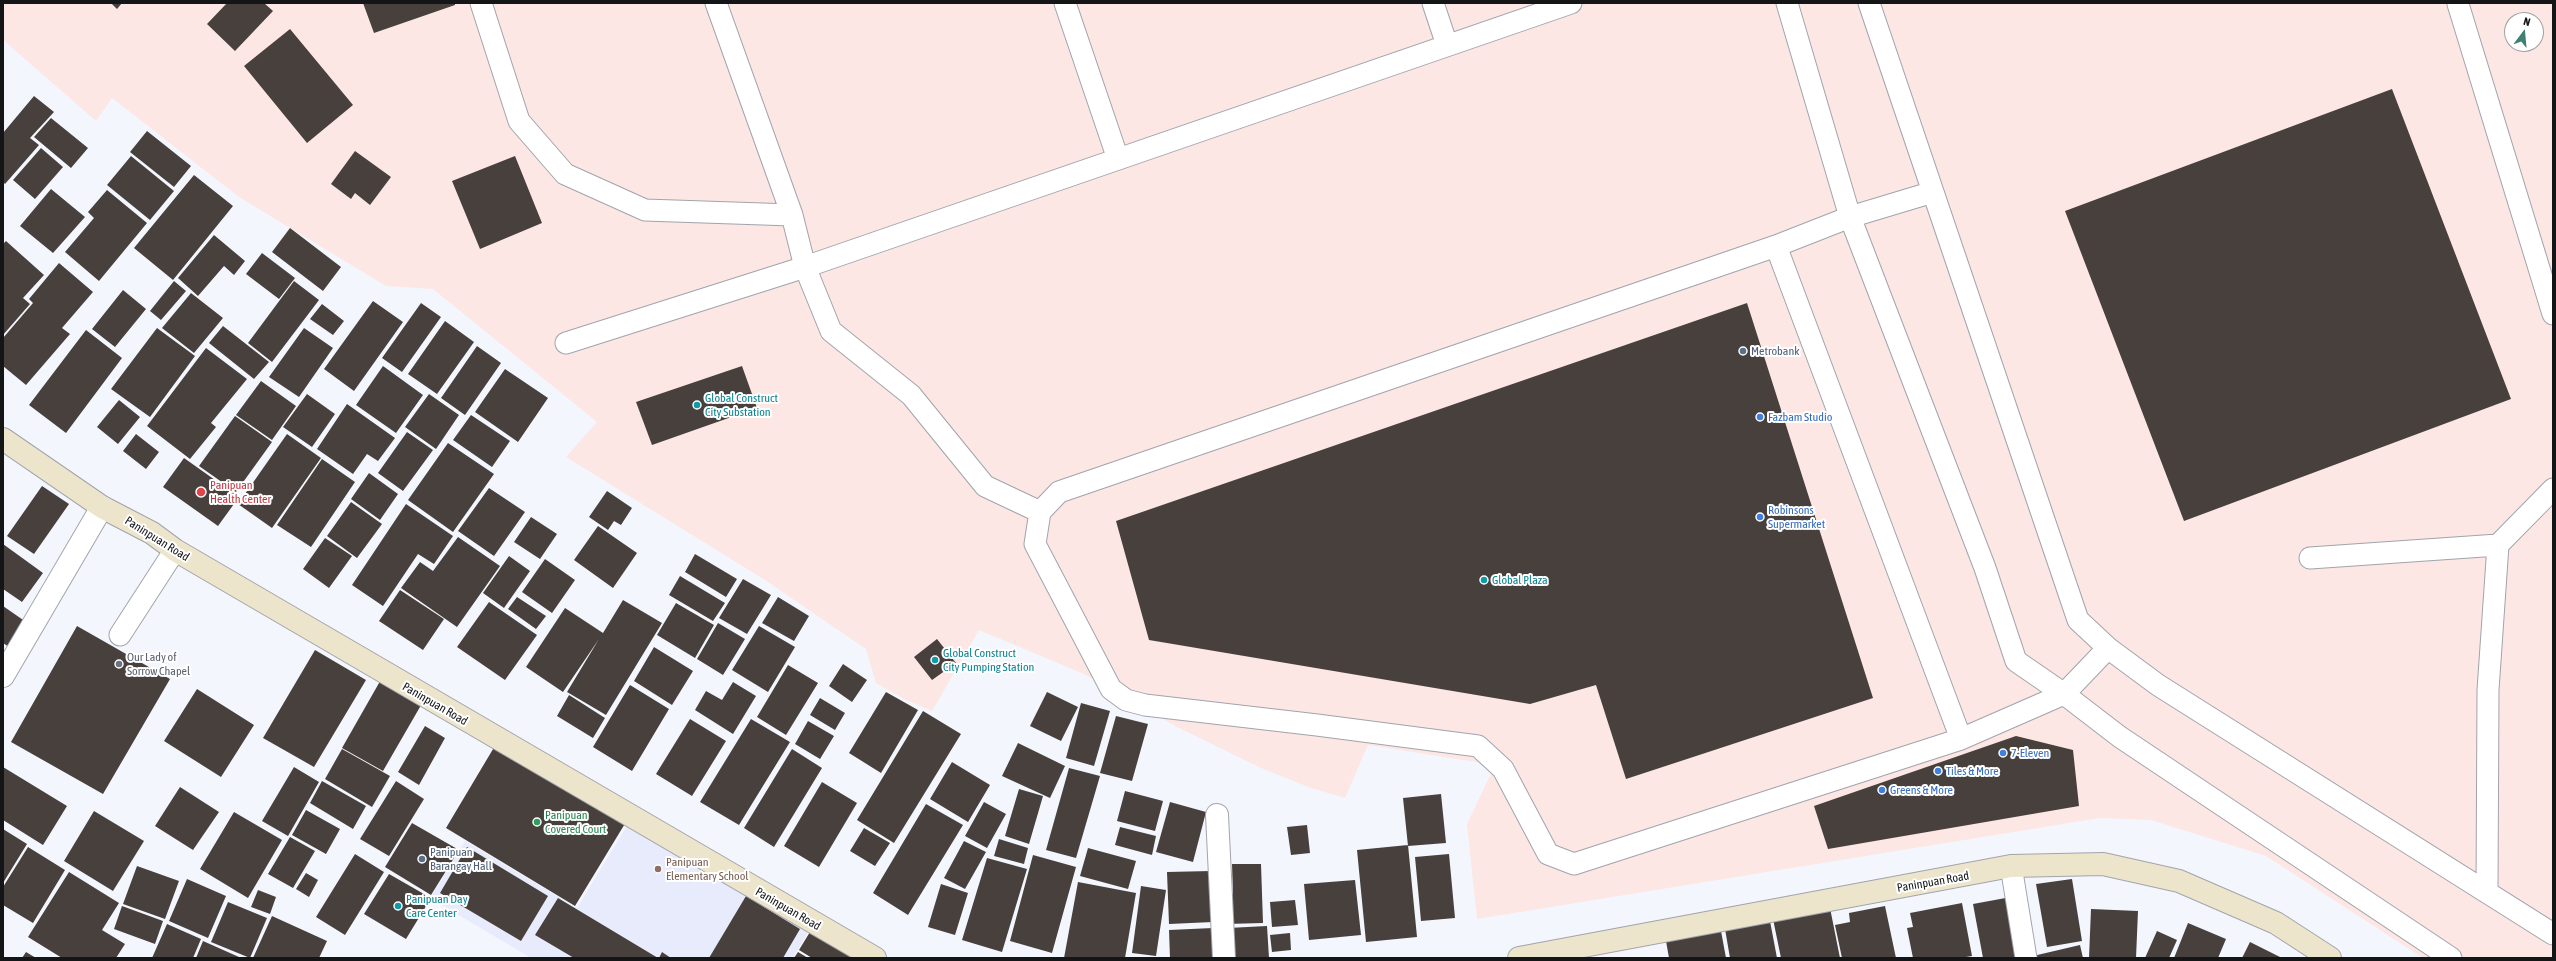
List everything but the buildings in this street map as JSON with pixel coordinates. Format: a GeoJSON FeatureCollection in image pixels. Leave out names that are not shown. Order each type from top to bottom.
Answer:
{"type":"FeatureCollection","features":[{"type":"Feature","properties":{"kind":"main road","name":"Paninpuan Road"},"geometry":{"type":"LineString","coordinates":[[3,439],[102,507],[152,533],[175,550],[875,958]]}},
{"type":"Feature","properties":{"kind":"main road","name":"Paninpuan Road"},"geometry":{"type":"LineString","coordinates":[[1519,958],[1950,879],[2011,866],[2103,864],[2179,881],[2276,923],[2317,955]]}},
{"type":"Feature","properties":{"kind":"street"},"geometry":{"type":"LineString","coordinates":[[3,676],[102,507]]}},
{"type":"Feature","properties":{"kind":"street"},"geometry":{"type":"LineString","coordinates":[[1217,815],[1224,958]]}},
{"type":"Feature","properties":{"kind":"lane"},"geometry":{"type":"LineString","coordinates":[[481,3],[519,121],[565,174],[645,210],[792,215]]}},
{"type":"Feature","properties":{"kind":"lane"},"geometry":{"type":"LineString","coordinates":[[716,3],[792,215],[805,267],[831,331],[911,395],[985,486],[1040,512]]}},
{"type":"Feature","properties":{"kind":"lane"},"geometry":{"type":"LineString","coordinates":[[1065,3],[1118,159]]}},
{"type":"Feature","properties":{"kind":"lane"},"geometry":{"type":"LineString","coordinates":[[1433,3],[1447,46]]}},
{"type":"Feature","properties":{"kind":"lane"},"geometry":{"type":"LineString","coordinates":[[566,343],[805,267],[1571,3]]}},
{"type":"Feature","properties":{"kind":"lane"},"geometry":{"type":"LineString","coordinates":[[1787,3],[1850,217],[1985,568],[2016,662],[2064,694],[2120,738],[2451,958]]}},
{"type":"Feature","properties":{"kind":"lane"},"geometry":{"type":"LineString","coordinates":[[1869,3],[2078,620],[2108,648],[2158,685],[2553,934]]}},
{"type":"Feature","properties":{"kind":"lane"},"geometry":{"type":"LineString","coordinates":[[2458,4],[2553,314]]}},
{"type":"Feature","properties":{"kind":"lane"},"geometry":{"type":"LineString","coordinates":[[1933,192],[1850,217],[1776,246],[1059,492],[1040,512],[1035,544],[1111,689],[1126,700],[1145,705],[1478,746],[1503,769],[1548,854],[1574,864],[1962,739],[2064,694],[2108,648]]}},
{"type":"Feature","properties":{"kind":"lane"},"geometry":{"type":"LineString","coordinates":[[1776,246],[1962,739]]}},
{"type":"Feature","properties":{"kind":"lane"},"geometry":{"type":"LineString","coordinates":[[2310,558],[2498,545],[2553,490]]}},
{"type":"Feature","properties":{"kind":"lane"},"geometry":{"type":"LineString","coordinates":[[2486,892],[2488,690],[2498,545]]}},
{"type":"Feature","properties":{"kind":"lane"},"geometry":{"type":"LineString","coordinates":[[120,635],[175,550]]}},
{"type":"Feature","properties":{"kind":"lane"},"geometry":{"type":"LineString","coordinates":[[2011,866],[2026,958]]}},
{"type":"Feature","properties":{"kind":"shaded area"},"geometry":{"type":"Polygon","coordinates":[[[3,3],[2553,3],[2553,958],[2423,958],[2266,856],[2151,820],[2100,818],[1477,919],[1467,824],[1495,765],[1368,745],[1345,798],[1311,788],[1261,768],[1177,727],[1084,674],[979,630],[932,711],[906,700],[876,683],[866,649],[765,580],[566,457],[597,422],[433,289],[386,286],[239,197],[112,98],[96,121],[3,40],[3,3]]]}},
{"type":"Feature","properties":{"kind":"shaded area","name":"Panipuan Elementary School"},"geometry":{"type":"Polygon","coordinates":[[[631,819],[811,927],[793,958],[531,958],[430,898],[465,841],[577,908],[631,819]]]}},
{"type":"Feature","properties":{"kind":"place","name":"Metrobank"},"geometry":{"type":"Point","coordinates":[1743,351]}},
{"type":"Feature","properties":{"kind":"place","name":"Global Construct City Substation"},"geometry":{"type":"Point","coordinates":[697,405]}},
{"type":"Feature","properties":{"kind":"place","name":"Fazbam Studio"},"geometry":{"type":"Point","coordinates":[1760,417]}},
{"type":"Feature","properties":{"kind":"place","name":"Panipuan Health Center"},"geometry":{"type":"Point","coordinates":[201,492]}},
{"type":"Feature","properties":{"kind":"place","name":"Robinsons Supermarket"},"geometry":{"type":"Point","coordinates":[1760,517]}},
{"type":"Feature","properties":{"kind":"place","name":"Global Plaza"},"geometry":{"type":"Point","coordinates":[1484,580]}},
{"type":"Feature","properties":{"kind":"place","name":"Global Construct City Pumping Station"},"geometry":{"type":"Point","coordinates":[935,660]}},
{"type":"Feature","properties":{"kind":"place","name":"Our Lady of Sorrow Chapel"},"geometry":{"type":"Point","coordinates":[119,664]}},
{"type":"Feature","properties":{"kind":"place","name":"7-Eleven"},"geometry":{"type":"Point","coordinates":[2003,753]}},
{"type":"Feature","properties":{"kind":"place","name":"Tiles & More"},"geometry":{"type":"Point","coordinates":[1938,771]}},
{"type":"Feature","properties":{"kind":"place","name":"Greens & More"},"geometry":{"type":"Point","coordinates":[1882,790]}},
{"type":"Feature","properties":{"kind":"place","name":"Panipuan Covered Court"},"geometry":{"type":"Point","coordinates":[537,822]}},
{"type":"Feature","properties":{"kind":"place","name":"Panipuan Barangay Hall"},"geometry":{"type":"Point","coordinates":[422,859]}},
{"type":"Feature","properties":{"kind":"place","name":"Panipuan Elementary School"},"geometry":{"type":"Point","coordinates":[658,869]}},
{"type":"Feature","properties":{"kind":"place","name":"Panipuan Day Care Center"},"geometry":{"type":"Point","coordinates":[398,906]}}]}
